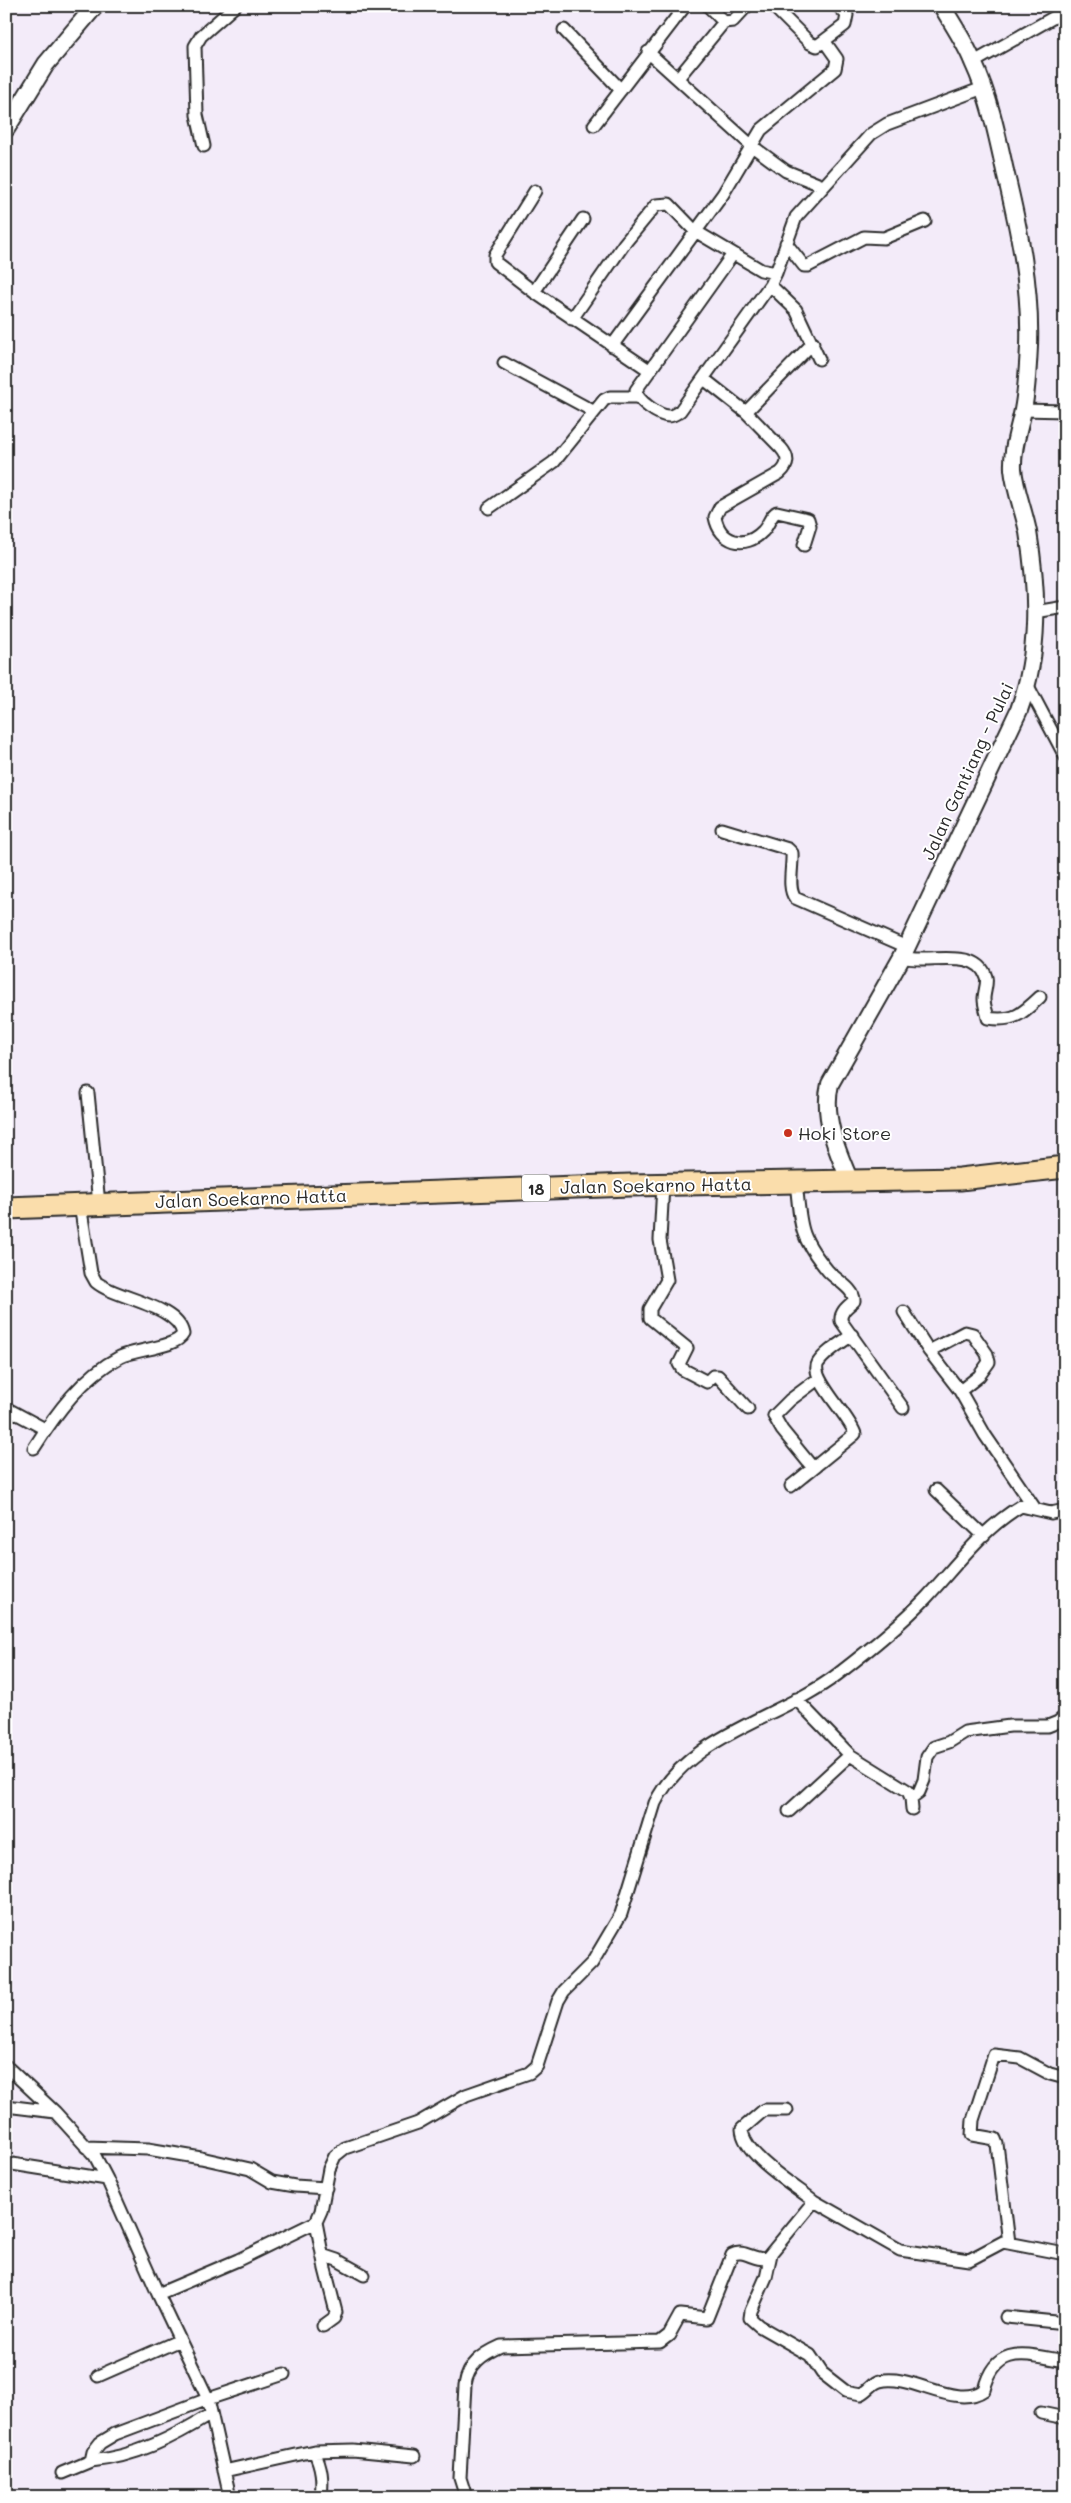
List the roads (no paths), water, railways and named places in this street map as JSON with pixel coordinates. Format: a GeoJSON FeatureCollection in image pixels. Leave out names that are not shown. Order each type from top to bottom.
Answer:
{"type":"FeatureCollection","features":[{"type":"Feature","properties":{"kind":"highway","name":"Jalan Soekarno Hatta"},"geometry":{"type":"LineString","coordinates":[[6,1208],[663,1185],[960,1179],[1065,1166]]}},
{"type":"Feature","properties":{"kind":"street"},"geometry":{"type":"LineString","coordinates":[[6,129],[46,64],[74,28],[95,6]]}},
{"type":"Feature","properties":{"kind":"street"},"geometry":{"type":"LineString","coordinates":[[204,146],[196,115],[195,46],[201,36],[235,6]]}},
{"type":"Feature","properties":{"kind":"street"},"geometry":{"type":"LineString","coordinates":[[594,125],[685,6]]}},
{"type":"Feature","properties":{"kind":"street"},"geometry":{"type":"LineString","coordinates":[[708,6],[724,22]]}},
{"type":"Feature","properties":{"kind":"street"},"geometry":{"type":"LineString","coordinates":[[678,78],[724,22],[733,21],[747,6]]}},
{"type":"Feature","properties":{"kind":"street"},"geometry":{"type":"LineString","coordinates":[[773,6],[814,46],[825,42],[847,20],[847,15],[838,6]]}},
{"type":"Feature","properties":{"kind":"street","name":"Jalan Gantiang - Pulai"},"geometry":{"type":"LineString","coordinates":[[850,1181],[833,1139],[827,1096],[836,1073],[904,952],[1020,710],[1028,686],[1034,652],[1035,581],[1028,530],[1013,471],[1013,449],[1023,410],[1028,376],[1030,321],[1026,270],[999,144],[983,88],[974,62],[942,6]]}},
{"type":"Feature","properties":{"kind":"street"},"geometry":{"type":"LineString","coordinates":[[974,62],[1065,11]]}},
{"type":"Feature","properties":{"kind":"street"},"geometry":{"type":"LineString","coordinates":[[564,30],[621,90]]}},
{"type":"Feature","properties":{"kind":"street"},"geometry":{"type":"LineString","coordinates":[[612,346],[732,180],[768,123],[835,69],[837,59],[825,42]]}},
{"type":"Feature","properties":{"kind":"street"},"geometry":{"type":"LineString","coordinates":[[648,52],[752,146],[786,171],[824,186]]}},
{"type":"Feature","properties":{"kind":"street"},"geometry":{"type":"LineString","coordinates":[[490,508],[554,462],[593,411],[610,397],[638,397],[663,415],[675,415],[680,411],[770,285],[796,217],[824,186],[879,128],[983,88]]}},
{"type":"Feature","properties":{"kind":"street"},"geometry":{"type":"LineString","coordinates":[[535,192],[495,255],[495,262],[572,319],[649,370]]}},
{"type":"Feature","properties":{"kind":"street"},"geometry":{"type":"LineString","coordinates":[[572,319],[624,244],[656,205],[669,204],[695,231],[761,270],[776,273]]}},
{"type":"Feature","properties":{"kind":"street"},"geometry":{"type":"LineString","coordinates":[[534,292],[583,219]]}},
{"type":"Feature","properties":{"kind":"street"},"geometry":{"type":"LineString","coordinates":[[786,243],[804,266],[808,266],[864,237],[884,238],[925,221]]}},
{"type":"Feature","properties":{"kind":"street"},"geometry":{"type":"LineString","coordinates":[[638,397],[636,390],[649,370],[733,254]]}},
{"type":"Feature","properties":{"kind":"street"},"geometry":{"type":"LineString","coordinates":[[770,285],[796,310],[820,359]]}},
{"type":"Feature","properties":{"kind":"street"},"geometry":{"type":"LineString","coordinates":[[746,412],[813,343]]}},
{"type":"Feature","properties":{"kind":"street"},"geometry":{"type":"LineString","coordinates":[[504,363],[593,411]]}},
{"type":"Feature","properties":{"kind":"street"},"geometry":{"type":"LineString","coordinates":[[704,379],[746,412],[786,455],[786,468],[720,507],[715,518],[719,532],[731,541],[747,541],[764,530],[775,513],[803,517],[808,519],[810,526],[804,545]]}},
{"type":"Feature","properties":{"kind":"street"},"geometry":{"type":"LineString","coordinates":[[1023,410],[1065,411]]}},
{"type":"Feature","properties":{"kind":"street"},"geometry":{"type":"LineString","coordinates":[[1035,612],[1065,607]]}},
{"type":"Feature","properties":{"kind":"street"},"geometry":{"type":"LineString","coordinates":[[1028,686],[1065,756]]}},
{"type":"Feature","properties":{"kind":"street"},"geometry":{"type":"LineString","coordinates":[[722,829],[788,849],[792,853],[791,886],[792,894],[795,898],[924,960],[964,958],[979,966],[987,977],[984,999],[988,1018],[998,1020],[1018,1017],[1040,997]]}},
{"type":"Feature","properties":{"kind":"street"},"geometry":{"type":"LineString","coordinates":[[34,1448],[45,1429],[86,1380],[105,1365],[123,1355],[144,1348],[173,1343],[178,1341],[183,1334],[176,1321],[162,1312],[96,1282],[91,1273],[88,1093]]}},
{"type":"Feature","properties":{"kind":"street"},"geometry":{"type":"LineString","coordinates":[[796,1182],[801,1231],[807,1244],[836,1281],[852,1291],[854,1295],[854,1302],[844,1309],[841,1321],[903,1408]]}},
{"type":"Feature","properties":{"kind":"street"},"geometry":{"type":"LineString","coordinates":[[663,1185],[660,1240],[667,1280],[650,1310],[650,1318],[687,1348],[678,1364],[682,1369],[707,1382],[713,1376],[718,1376],[748,1409]]}},
{"type":"Feature","properties":{"kind":"street"},"geometry":{"type":"LineString","coordinates":[[904,1312],[929,1351],[960,1391],[985,1435],[1034,1507]]}},
{"type":"Feature","properties":{"kind":"street"},"geometry":{"type":"LineString","coordinates":[[929,1351],[964,1332],[972,1334],[987,1354],[989,1362],[983,1373],[960,1391]]}},
{"type":"Feature","properties":{"kind":"street"},"geometry":{"type":"LineString","coordinates":[[791,1486],[855,1434],[833,1397],[818,1379],[816,1370],[820,1361],[852,1335]]}},
{"type":"Feature","properties":{"kind":"street"},"geometry":{"type":"LineString","coordinates":[[813,1468],[782,1430],[774,1416],[790,1400],[818,1379]]}},
{"type":"Feature","properties":{"kind":"street"},"geometry":{"type":"LineString","coordinates":[[6,1408],[45,1429]]}},
{"type":"Feature","properties":{"kind":"street"},"geometry":{"type":"LineString","coordinates":[[936,1490],[984,1536]]}},
{"type":"Feature","properties":{"kind":"street"},"geometry":{"type":"LineString","coordinates":[[158,2294],[238,2260],[316,2222],[322,2211],[329,2169],[335,2156],[346,2148],[418,2123],[466,2095],[528,2073],[537,2066],[558,2001],[564,1991],[592,1963],[621,1914],[655,1803],[664,1787],[689,1762],[720,1740],[836,1676],[925,1599],[974,1545],[1011,1512],[1021,1506],[1034,1507],[1051,1512],[1065,1510]]}},
{"type":"Feature","properties":{"kind":"street"},"geometry":{"type":"LineString","coordinates":[[796,1699],[850,1754],[908,1791],[912,1804],[924,1780],[927,1758],[934,1747],[949,1742],[965,1732],[1010,1726],[1048,1726],[1058,1722],[1065,1716]]}},
{"type":"Feature","properties":{"kind":"street"},"geometry":{"type":"LineString","coordinates":[[789,1811],[850,1754]]}},
{"type":"Feature","properties":{"kind":"street"},"geometry":{"type":"LineString","coordinates":[[1009,2242],[997,2144],[995,2140],[972,2135],[973,2120],[994,2055],[1020,2058],[1050,2074],[1065,2078]]}},
{"type":"Feature","properties":{"kind":"street"},"geometry":{"type":"LineString","coordinates":[[6,2066],[54,2112],[86,2147],[94,2156],[107,2179],[158,2294],[208,2399],[230,2497]]}},
{"type":"Feature","properties":{"kind":"street"},"geometry":{"type":"LineString","coordinates":[[6,2106],[54,2112]]}},
{"type":"Feature","properties":{"kind":"street"},"geometry":{"type":"LineString","coordinates":[[787,2110],[764,2110],[742,2129],[742,2137],[747,2146],[761,2160],[814,2201],[900,2250],[910,2254],[969,2260],[983,2254],[998,2244],[1009,2242],[1065,2254]]}},
{"type":"Feature","properties":{"kind":"street"},"geometry":{"type":"LineString","coordinates":[[86,2147],[148,2149],[201,2158],[250,2170],[272,2182],[326,2188]]}},
{"type":"Feature","properties":{"kind":"street"},"geometry":{"type":"LineString","coordinates":[[6,2163],[107,2179]]}},
{"type":"Feature","properties":{"kind":"street"},"geometry":{"type":"LineString","coordinates":[[466,2497],[460,2478],[465,2385],[471,2368],[487,2352],[501,2346],[617,2345],[660,2342],[669,2335],[680,2316],[707,2318],[732,2255],[742,2252],[763,2259],[772,2254],[814,2201]]}},
{"type":"Feature","properties":{"kind":"street"},"geometry":{"type":"LineString","coordinates":[[316,2222],[336,2312],[323,2326]]}},
{"type":"Feature","properties":{"kind":"street"},"geometry":{"type":"LineString","coordinates":[[772,2254],[769,2269],[751,2311],[750,2318],[759,2326],[810,2354],[822,2373],[844,2391],[862,2394],[875,2383],[889,2380],[961,2396],[977,2395],[984,2390],[994,2365],[1009,2356],[1017,2353],[1065,2362]]}},
{"type":"Feature","properties":{"kind":"street"},"geometry":{"type":"LineString","coordinates":[[322,2255],[337,2260],[364,2276]]}},
{"type":"Feature","properties":{"kind":"street"},"geometry":{"type":"LineString","coordinates":[[1006,2317],[1065,2323]]}},
{"type":"Feature","properties":{"kind":"street"},"geometry":{"type":"LineString","coordinates":[[98,2376],[180,2340]]}},
{"type":"Feature","properties":{"kind":"street"},"geometry":{"type":"LineString","coordinates":[[91,2461],[100,2442],[115,2434],[208,2399],[284,2374]]}},
{"type":"Feature","properties":{"kind":"street"},"geometry":{"type":"LineString","coordinates":[[62,2473],[91,2461],[118,2458],[175,2437],[211,2414]]}},
{"type":"Feature","properties":{"kind":"street"},"geometry":{"type":"LineString","coordinates":[[1041,2414],[1065,2418]]}},
{"type":"Feature","properties":{"kind":"street"},"geometry":{"type":"LineString","coordinates":[[224,2470],[314,2451],[353,2450],[414,2456]]}},
{"type":"Feature","properties":{"kind":"street"},"geometry":{"type":"LineString","coordinates":[[314,2451],[320,2463],[322,2474],[321,2497]]}},
{"type":"Feature","properties":{"kind":"place","name":"Hoki Store"},"geometry":{"type":"Point","coordinates":[788,1133]}}]}
